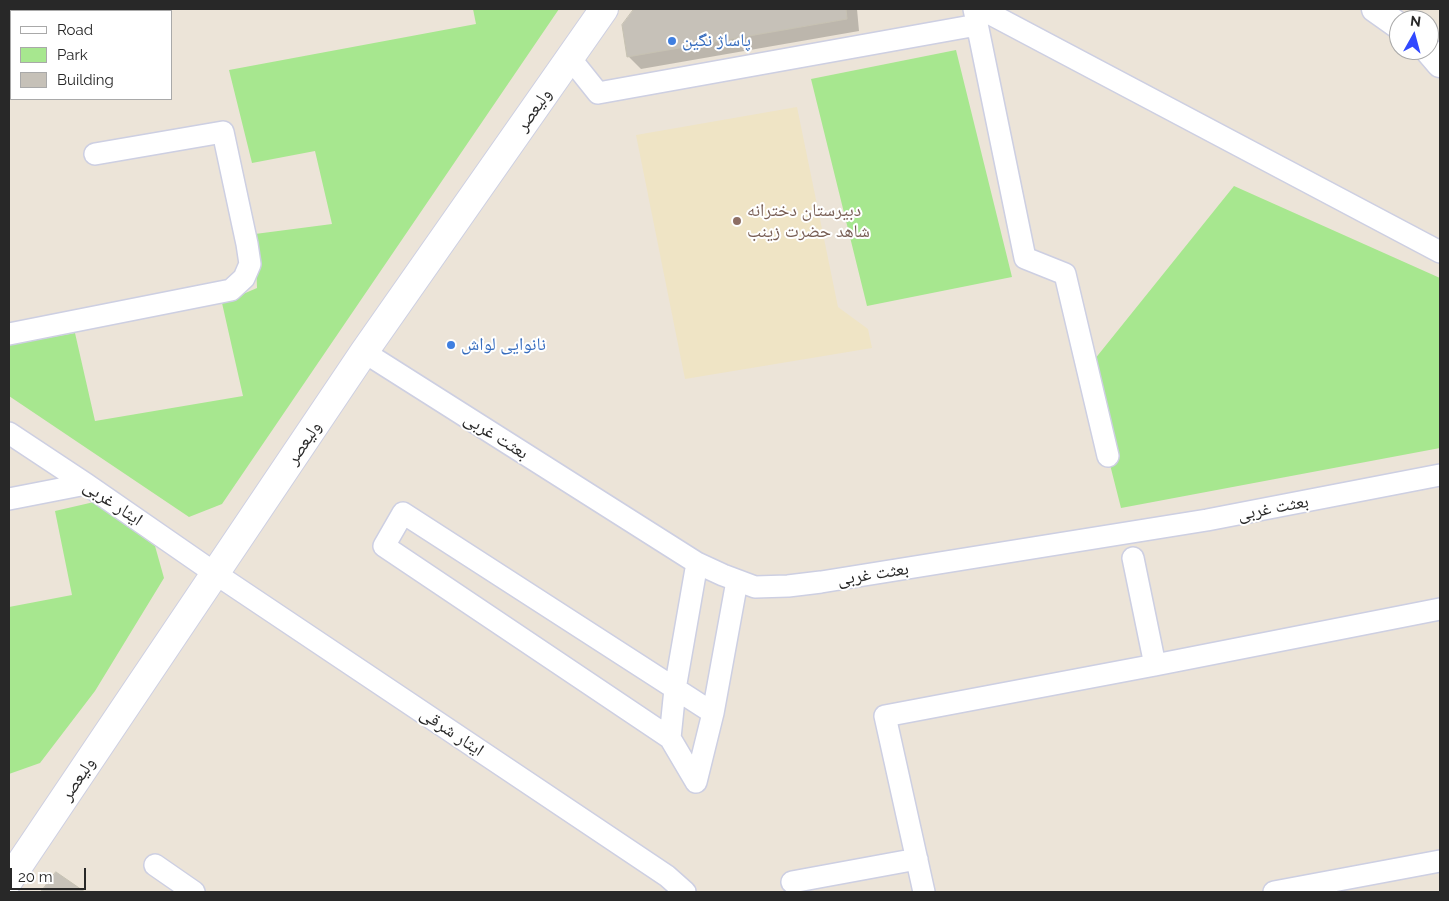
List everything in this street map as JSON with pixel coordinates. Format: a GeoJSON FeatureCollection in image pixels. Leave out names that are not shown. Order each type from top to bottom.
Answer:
{"type":"FeatureCollection","features":[{"type":"Feature","properties":{"kind":"main road","name":"ولیعصر"},"geometry":{"type":"LineString","coordinates":[[12,869],[216,574],[364,352],[604,9]]}},
{"type":"Feature","properties":{"kind":"street"},"geometry":{"type":"LineString","coordinates":[[9,10],[17,9]]}},
{"type":"Feature","properties":{"kind":"street"},"geometry":{"type":"LineString","coordinates":[[1374,9],[1389,19]]}},
{"type":"Feature","properties":{"kind":"street"},"geometry":{"type":"LineString","coordinates":[[570,58],[598,93],[977,14],[1440,252]]}},
{"type":"Feature","properties":{"kind":"street"},"geometry":{"type":"LineString","coordinates":[[977,14],[1025,258],[1065,274],[1108,456]]}},
{"type":"Feature","properties":{"kind":"street"},"geometry":{"type":"LineString","coordinates":[[9,334],[231,290],[244,278],[250,264],[224,132],[95,154]]}},
{"type":"Feature","properties":{"kind":"street","name":"بعثت غربی"},"geometry":{"type":"LineString","coordinates":[[364,352],[697,563],[737,581],[756,587],[821,582],[1207,520],[1440,475]]}},
{"type":"Feature","properties":{"kind":"street","name":"ایثار غربی"},"geometry":{"type":"LineString","coordinates":[[9,433],[216,574]]}},
{"type":"Feature","properties":{"kind":"street"},"geometry":{"type":"LineString","coordinates":[[9,499],[86,484]]}},
{"type":"Feature","properties":{"kind":"street"},"geometry":{"type":"LineString","coordinates":[[713,713],[403,513],[384,546],[670,738],[696,782],[713,713],[737,581]]}},
{"type":"Feature","properties":{"kind":"street"},"geometry":{"type":"LineString","coordinates":[[1133,558],[1155,665]]}},
{"type":"Feature","properties":{"kind":"street"},"geometry":{"type":"LineString","coordinates":[[670,738],[675,689],[697,563]]}},
{"type":"Feature","properties":{"kind":"street","name":"ایثار شرقی"},"geometry":{"type":"LineString","coordinates":[[216,574],[668,876],[685,892]]}},
{"type":"Feature","properties":{"kind":"street"},"geometry":{"type":"LineString","coordinates":[[924,892],[885,716],[1155,665],[1440,608]]}},
{"type":"Feature","properties":{"kind":"street"},"geometry":{"type":"LineString","coordinates":[[792,882],[917,859]]}},
{"type":"Feature","properties":{"kind":"street"},"geometry":{"type":"LineString","coordinates":[[1274,892],[1440,861]]}},
{"type":"Feature","properties":{"kind":"street"},"geometry":{"type":"LineString","coordinates":[[155,865],[194,892]]}},
{"type":"Feature","properties":{"kind":"shaded area","name":"دبیرستان دخترانه شاهد حضرت زینب"},"geometry":{"type":"Polygon","coordinates":[[[797,107],[838,307],[868,329],[872,348],[685,379],[636,135],[797,107]]]}},
{"type":"Feature","properties":{"kind":"green space"},"geometry":{"type":"Polygon","coordinates":[[[473,9],[559,9],[222,504],[189,517],[9,396],[9,345],[75,333],[95,421],[243,396],[222,303],[257,288],[255,234],[332,224],[315,151],[252,163],[229,70],[476,24],[473,9]]]}},
{"type":"Feature","properties":{"kind":"green space"},"geometry":{"type":"Polygon","coordinates":[[[956,50],[1012,277],[867,306],[811,79],[956,50]]]}},
{"type":"Feature","properties":{"kind":"green space"},"geometry":{"type":"Polygon","coordinates":[[[1234,186],[1440,278],[1440,448],[1121,508],[1086,370],[1234,186]]]}},
{"type":"Feature","properties":{"kind":"green space"},"geometry":{"type":"Polygon","coordinates":[[[94,502],[155,546],[164,578],[95,691],[40,763],[9,774],[9,607],[72,595],[55,511],[94,502]]]}},
{"type":"Feature","properties":{"kind":"building","name":"پاساژ نگین"},"geometry":{"type":"Polygon","coordinates":[[[634,9],[846,9],[847,19],[627,57],[622,25],[634,9]]]}},
{"type":"Feature","properties":{"kind":"building"},"geometry":{"type":"Polygon","coordinates":[[[56,872],[85,892],[41,892],[56,872]]]}},
{"type":"Feature","properties":{"kind":"place","name":"پاساژ نگین"},"geometry":{"type":"Point","coordinates":[672,41]}},
{"type":"Feature","properties":{"kind":"place","name":"دبیرستان دخترانه شاهد حضرت زینب"},"geometry":{"type":"Point","coordinates":[737,221]}},
{"type":"Feature","properties":{"kind":"place","name":"نانوایی لواش"},"geometry":{"type":"Point","coordinates":[451,345]}}]}
